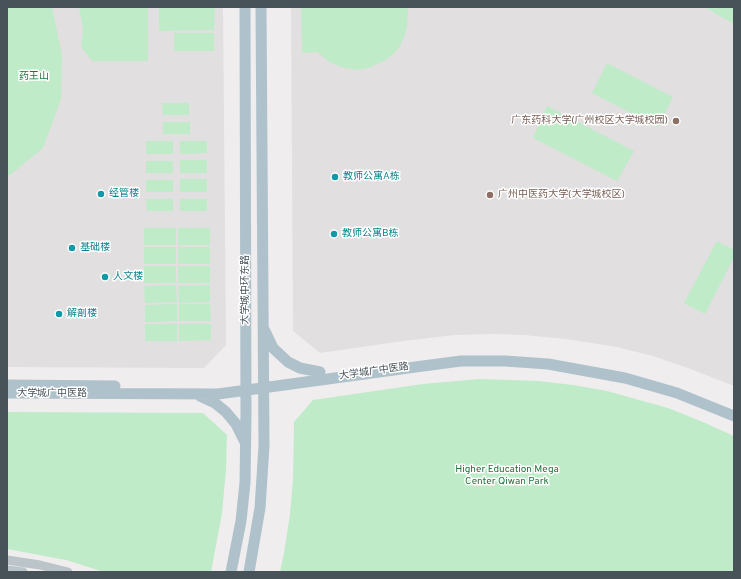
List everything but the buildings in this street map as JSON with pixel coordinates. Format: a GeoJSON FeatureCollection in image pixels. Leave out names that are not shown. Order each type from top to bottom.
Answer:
{"type":"FeatureCollection","features":[{"type":"Feature","properties":{"kind":"main road","name":"大学城中环东路"},"geometry":{"type":"LineString","coordinates":[[230,572],[241,521],[245,483],[246,446],[245,7]]}},
{"type":"Feature","properties":{"kind":"main road","name":"大学城中环东路"},"geometry":{"type":"LineString","coordinates":[[249,572],[260,508],[264,470],[261,7]]}},
{"type":"Feature","properties":{"kind":"main road"},"geometry":{"type":"LineString","coordinates":[[263,325],[269,342],[282,358],[300,368],[320,372]]}},
{"type":"Feature","properties":{"kind":"main road","name":"大学城广中医路"},"geometry":{"type":"LineString","coordinates":[[7,393],[218,394],[320,372],[461,354],[530,354],[561,358],[627,371],[679,386],[734,408]]}},
{"type":"Feature","properties":{"kind":"main road","name":"大学城广中医路"},"geometry":{"type":"LineString","coordinates":[[264,384],[461,361],[530,362],[625,378],[677,393],[734,416]]}},
{"type":"Feature","properties":{"kind":"main road","name":"大学城广中医路"},"geometry":{"type":"LineString","coordinates":[[7,385],[246,387]]}},
{"type":"Feature","properties":{"kind":"main road"},"geometry":{"type":"LineString","coordinates":[[196,394],[215,403],[226,412],[236,424],[246,446]]}},
{"type":"Feature","properties":{"kind":"street"},"geometry":{"type":"LineString","coordinates":[[7,560],[40,565],[68,572]]}},
{"type":"Feature","properties":{"kind":"street"},"geometry":{"type":"LineString","coordinates":[[7,570],[22,572]]}},
{"type":"Feature","properties":{"kind":"shaded area"},"geometry":{"type":"Polygon","coordinates":[[[7,7],[223,7],[226,345],[204,368],[7,367],[7,7]]]}},
{"type":"Feature","properties":{"kind":"shaded area","name":"广州中医药大学(大学城校区)"},"geometry":{"type":"Polygon","coordinates":[[[291,7],[705,7],[734,24],[734,386],[653,356],[617,347],[566,339],[524,335],[454,335],[320,353],[293,331],[291,7]]]}},
{"type":"Feature","properties":{"kind":"green space","name":"药王山"},"geometry":{"type":"Polygon","coordinates":[[[7,7],[52,7],[62,55],[61,99],[43,148],[10,175],[7,175],[7,7]]]}},
{"type":"Feature","properties":{"kind":"green space"},"geometry":{"type":"Polygon","coordinates":[[[79,7],[148,7],[148,61],[92,61],[81,47],[83,30],[79,7]]]}},
{"type":"Feature","properties":{"kind":"green space"},"geometry":{"type":"Polygon","coordinates":[[[159,7],[215,7],[214,30],[159,31],[159,7]]]}},
{"type":"Feature","properties":{"kind":"green space"},"geometry":{"type":"Polygon","coordinates":[[[301,7],[408,7],[407,27],[400,46],[386,60],[368,68],[358,70],[345,68],[331,63],[317,52],[302,53],[301,7]]]}},
{"type":"Feature","properties":{"kind":"green space"},"geometry":{"type":"Polygon","coordinates":[[[705,7],[734,7],[734,24],[716,14],[705,7]]]}},
{"type":"Feature","properties":{"kind":"green space"},"geometry":{"type":"Polygon","coordinates":[[[174,33],[214,33],[214,51],[174,51],[174,33]]]}},
{"type":"Feature","properties":{"kind":"green space"},"geometry":{"type":"Polygon","coordinates":[[[607,63],[673,97],[658,127],[592,93],[607,63]]]}},
{"type":"Feature","properties":{"kind":"green space"},"geometry":{"type":"Polygon","coordinates":[[[162,103],[189,103],[189,115],[163,115],[162,103]]]}},
{"type":"Feature","properties":{"kind":"green space"},"geometry":{"type":"Polygon","coordinates":[[[547,106],[634,151],[617,181],[533,138],[547,106]]]}},
{"type":"Feature","properties":{"kind":"green space"},"geometry":{"type":"Polygon","coordinates":[[[163,122],[190,122],[190,134],[163,134],[163,122]]]}},
{"type":"Feature","properties":{"kind":"green space"},"geometry":{"type":"Polygon","coordinates":[[[146,141],[173,141],[173,154],[146,154],[146,141]]]}},
{"type":"Feature","properties":{"kind":"green space"},"geometry":{"type":"Polygon","coordinates":[[[180,141],[207,141],[207,153],[180,154],[180,141]]]}},
{"type":"Feature","properties":{"kind":"green space"},"geometry":{"type":"Polygon","coordinates":[[[180,160],[207,160],[207,173],[180,173],[180,160]]]}},
{"type":"Feature","properties":{"kind":"green space"},"geometry":{"type":"Polygon","coordinates":[[[146,161],[173,161],[173,173],[146,173],[146,161]]]}},
{"type":"Feature","properties":{"kind":"green space"},"geometry":{"type":"Polygon","coordinates":[[[180,179],[207,179],[207,192],[180,192],[180,179]]]}},
{"type":"Feature","properties":{"kind":"green space"},"geometry":{"type":"Polygon","coordinates":[[[146,180],[173,180],[173,192],[146,192],[146,180]]]}},
{"type":"Feature","properties":{"kind":"green space"},"geometry":{"type":"Polygon","coordinates":[[[146,199],[173,199],[173,211],[147,211],[146,199]]]}},
{"type":"Feature","properties":{"kind":"green space"},"geometry":{"type":"Polygon","coordinates":[[[180,199],[207,199],[207,211],[180,211],[180,199]]]}},
{"type":"Feature","properties":{"kind":"green space"},"geometry":{"type":"Polygon","coordinates":[[[144,228],[176,228],[176,245],[144,245],[144,228]]]}},
{"type":"Feature","properties":{"kind":"green space"},"geometry":{"type":"Polygon","coordinates":[[[178,228],[210,228],[210,245],[178,245],[178,228]]]}},
{"type":"Feature","properties":{"kind":"green space"},"geometry":{"type":"Polygon","coordinates":[[[717,241],[734,250],[734,257],[705,314],[684,303],[717,241]]]}},
{"type":"Feature","properties":{"kind":"green space"},"geometry":{"type":"Polygon","coordinates":[[[144,247],[176,247],[176,264],[144,264],[144,247]]]}},
{"type":"Feature","properties":{"kind":"green space"},"geometry":{"type":"Polygon","coordinates":[[[178,247],[210,247],[210,264],[178,264],[178,247]]]}},
{"type":"Feature","properties":{"kind":"green space"},"geometry":{"type":"Polygon","coordinates":[[[144,266],[176,266],[176,283],[144,283],[144,266]]]}},
{"type":"Feature","properties":{"kind":"green space"},"geometry":{"type":"Polygon","coordinates":[[[178,266],[210,266],[210,283],[178,283],[178,266]]]}},
{"type":"Feature","properties":{"kind":"green space"},"geometry":{"type":"Polygon","coordinates":[[[176,285],[177,302],[145,303],[144,286],[176,285]]]}},
{"type":"Feature","properties":{"kind":"green space"},"geometry":{"type":"Polygon","coordinates":[[[210,285],[210,302],[179,303],[178,286],[210,285]]]}},
{"type":"Feature","properties":{"kind":"green space"},"geometry":{"type":"Polygon","coordinates":[[[177,304],[177,321],[145,322],[145,305],[177,304]]]}},
{"type":"Feature","properties":{"kind":"green space"},"geometry":{"type":"Polygon","coordinates":[[[179,304],[210,304],[211,321],[179,321],[179,304]]]}},
{"type":"Feature","properties":{"kind":"green space"},"geometry":{"type":"Polygon","coordinates":[[[145,324],[177,324],[177,341],[145,341],[145,324]]]}},
{"type":"Feature","properties":{"kind":"green space"},"geometry":{"type":"Polygon","coordinates":[[[179,324],[211,324],[211,340],[179,341],[179,324]]]}},
{"type":"Feature","properties":{"kind":"green space","name":"Higher Education Mega Center Qiwan Park"},"geometry":{"type":"Polygon","coordinates":[[[480,379],[538,381],[607,391],[668,408],[734,436],[734,572],[280,572],[290,514],[293,479],[294,422],[313,400],[423,384],[480,379]]]}},
{"type":"Feature","properties":{"kind":"green space"},"geometry":{"type":"Polygon","coordinates":[[[7,412],[203,413],[227,435],[226,470],[222,513],[211,572],[104,572],[66,560],[7,549],[7,412]]]}},
{"type":"Feature","properties":{"kind":"place","name":"广东药科大学(广州校区大学城校园)"},"geometry":{"type":"Point","coordinates":[676,121]}},
{"type":"Feature","properties":{"kind":"place","name":"教师公寓A栋"},"geometry":{"type":"Point","coordinates":[335,177]}},
{"type":"Feature","properties":{"kind":"place","name":"经管楼"},"geometry":{"type":"Point","coordinates":[101,194]}},
{"type":"Feature","properties":{"kind":"place","name":"广州中医药大学(大学城校区)"},"geometry":{"type":"Point","coordinates":[490,195]}},
{"type":"Feature","properties":{"kind":"place","name":"教师公寓B栋"},"geometry":{"type":"Point","coordinates":[334,234]}},
{"type":"Feature","properties":{"kind":"place","name":"基础楼"},"geometry":{"type":"Point","coordinates":[72,248]}},
{"type":"Feature","properties":{"kind":"place","name":"人文楼"},"geometry":{"type":"Point","coordinates":[105,277]}},
{"type":"Feature","properties":{"kind":"place","name":"解剖楼"},"geometry":{"type":"Point","coordinates":[59,314]}}]}
